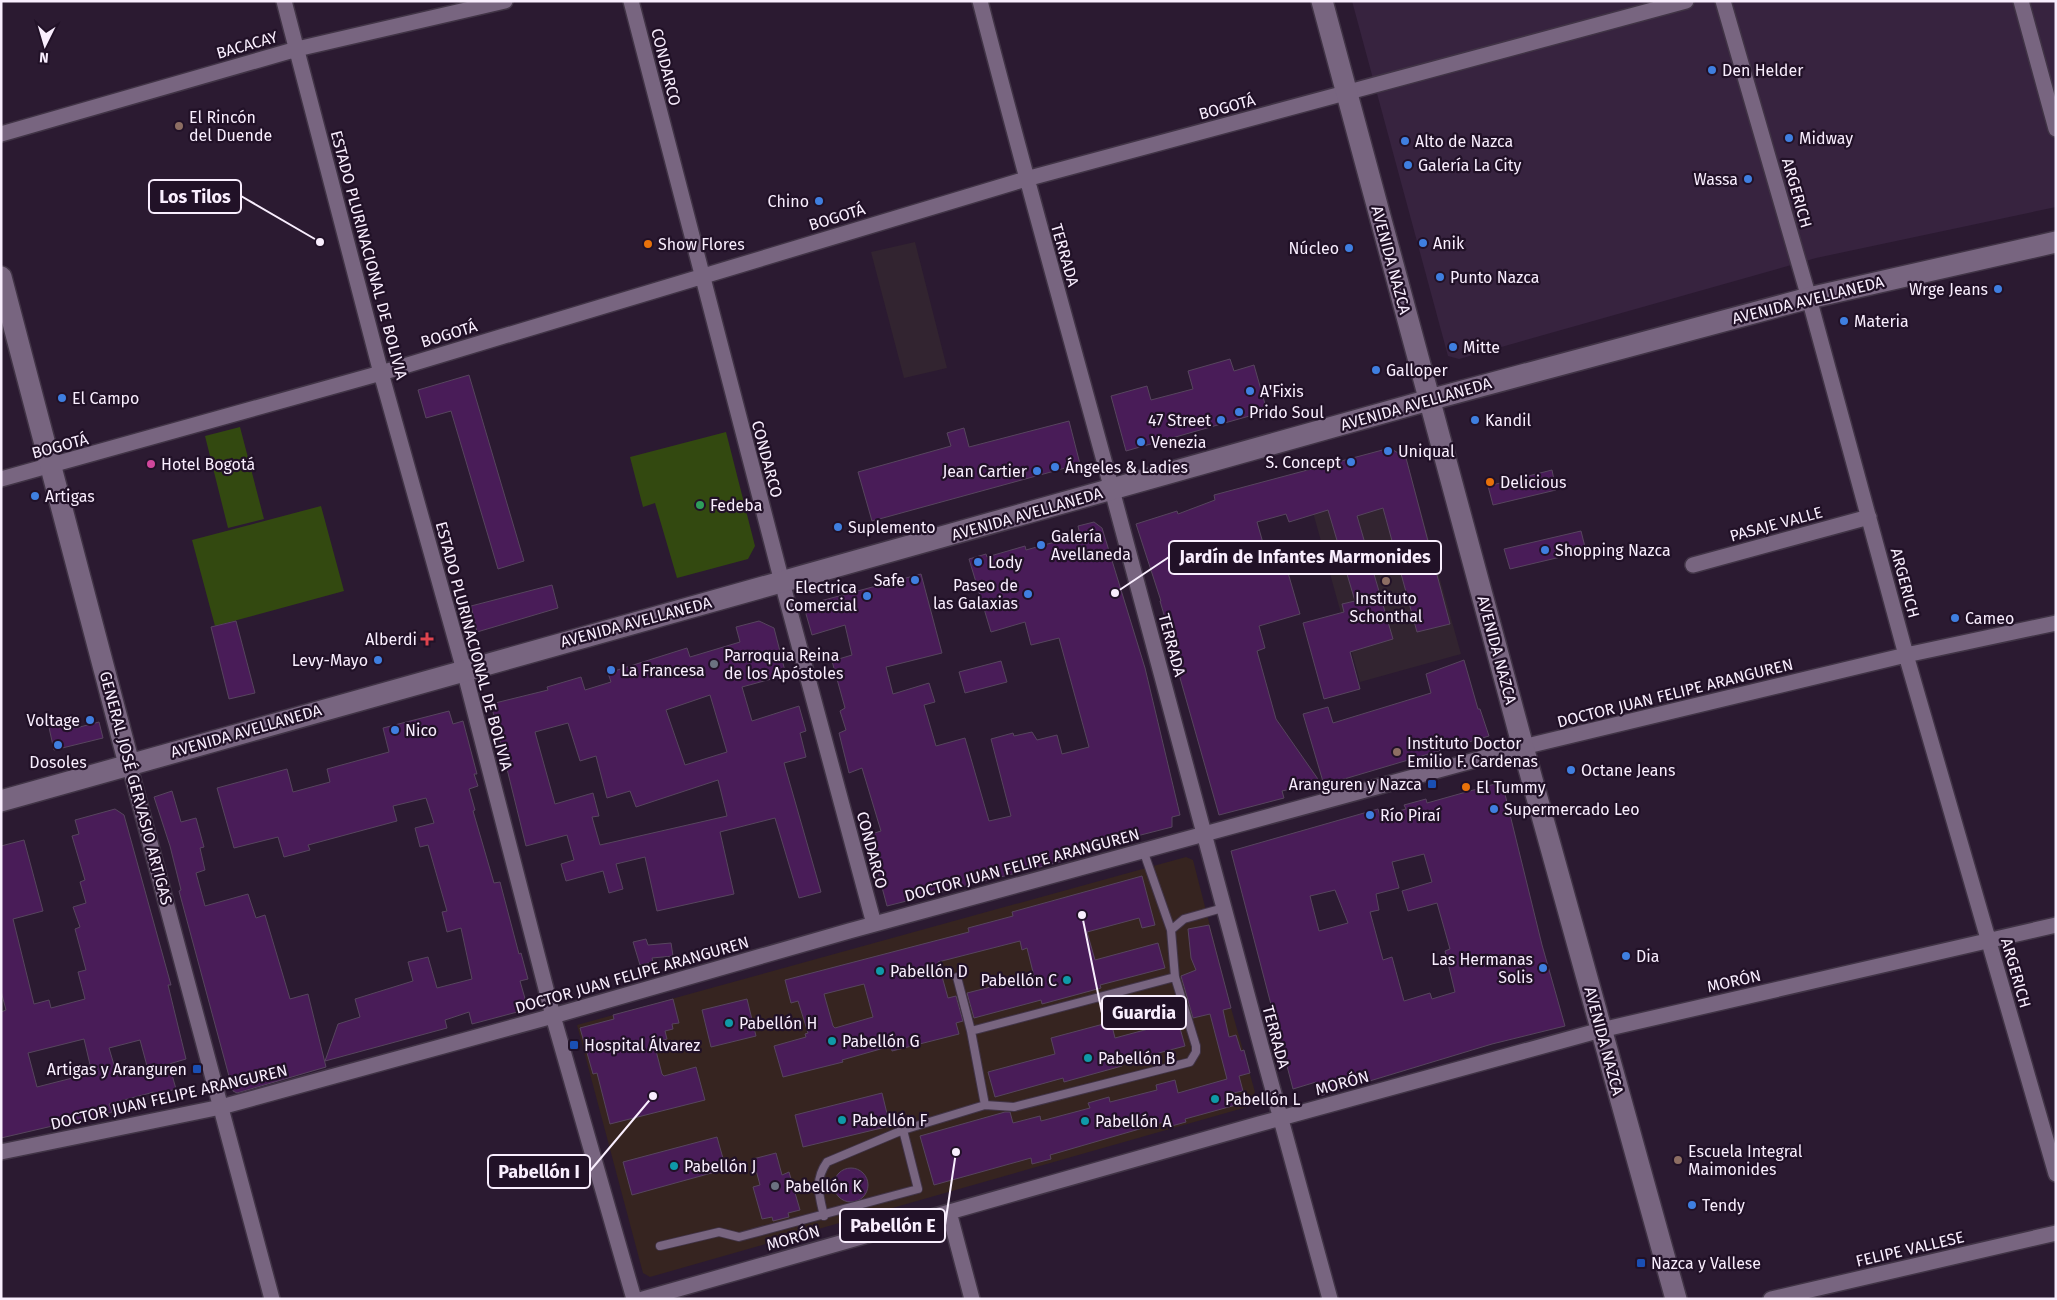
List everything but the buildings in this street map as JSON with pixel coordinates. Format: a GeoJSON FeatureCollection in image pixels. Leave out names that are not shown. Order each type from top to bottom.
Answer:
{"type":"FeatureCollection","features":[{"type":"Feature","properties":{"kind":"main road","name":"AVENIDA NAZCA"},"geometry":{"type":"LineString","coordinates":[[1322,1],[1523,747],[1676,1299]]}},
{"type":"Feature","properties":{"kind":"main road","name":"AVENIDA AVELLANEDA"},"geometry":{"type":"LineString","coordinates":[[1,801],[1429,400],[1809,298],[2056,242]]}},
{"type":"Feature","properties":{"kind":"main road","name":"GENERAL JOSÉ GERVASIO ARTIGAS"},"geometry":{"type":"LineString","coordinates":[[1,277],[53,466],[129,764]]}},
{"type":"Feature","properties":{"kind":"street","name":"ESTADO PLURINACIONAL DE BOLIVIA"},"geometry":{"type":"LineString","coordinates":[[284,1],[381,372],[464,670],[553,1016],[634,1299]]}},
{"type":"Feature","properties":{"kind":"street","name":"BACACAY"},"geometry":{"type":"LineString","coordinates":[[1,134],[297,49],[505,1]]}},
{"type":"Feature","properties":{"kind":"street","name":"CONDARCO"},"geometry":{"type":"LineString","coordinates":[[631,1],[701,275],[874,924]]}},
{"type":"Feature","properties":{"kind":"street","name":"TERRADA"},"geometry":{"type":"LineString","coordinates":[[980,1],[1026,179],[1112,490],[1223,908],[1330,1299]]}},
{"type":"Feature","properties":{"kind":"street","name":"BOGOTÁ"},"geometry":{"type":"LineString","coordinates":[[1,479],[53,466],[381,372],[1026,179],[1686,1]]}},
{"type":"Feature","properties":{"kind":"street","name":"ARGERICH"},"geometry":{"type":"LineString","coordinates":[[1723,1],[1809,298],[1906,655],[2056,1174]]}},
{"type":"Feature","properties":{"kind":"street"},"geometry":{"type":"LineString","coordinates":[[2021,1],[2056,129]]}},
{"type":"Feature","properties":{"kind":"street","name":"PASAJE VALLE"},"geometry":{"type":"LineString","coordinates":[[1693,565],[1869,517]]}},
{"type":"Feature","properties":{"kind":"street","name":"DOCTOR JUAN FELIPE ARANGUREN"},"geometry":{"type":"LineString","coordinates":[[1,1152],[220,1107],[553,1016],[874,924],[1523,747],[1906,655],[2056,623]]}},
{"type":"Feature","properties":{"kind":"street","name":"GENERAL JOSÉ GERVASIO ARTIGAS"},"geometry":{"type":"LineString","coordinates":[[129,764],[272,1299]]}},
{"type":"Feature","properties":{"kind":"street","name":"MORÓN"},"geometry":{"type":"LineString","coordinates":[[643,1299],[1601,1030],[2056,925]]}},
{"type":"Feature","properties":{"kind":"street"},"geometry":{"type":"LineString","coordinates":[[949,1212],[972,1299]]}},
{"type":"Feature","properties":{"kind":"street","name":"FELIPE VALLESE"},"geometry":{"type":"LineString","coordinates":[[1771,1299],[2056,1233]]}},
{"type":"Feature","properties":{"kind":"lane"},"geometry":{"type":"LineString","coordinates":[[824,1216],[817,1190],[820,1172],[827,1162],[903,1130],[985,1105],[1014,1107],[1190,1062],[1196,1052],[1196,1046],[1176,977],[1170,930],[1143,850]]}},
{"type":"Feature","properties":{"kind":"lane"},"geometry":{"type":"LineString","coordinates":[[1170,930],[1184,919],[1223,908]]}},
{"type":"Feature","properties":{"kind":"lane"},"geometry":{"type":"LineString","coordinates":[[957,976],[971,1031],[985,1105]]}},
{"type":"Feature","properties":{"kind":"lane"},"geometry":{"type":"LineString","coordinates":[[971,1031],[1176,977]]}},
{"type":"Feature","properties":{"kind":"lane"},"geometry":{"type":"LineString","coordinates":[[660,1246],[719,1232],[739,1237],[824,1216],[918,1189],[903,1130]]}},
{"type":"Feature","properties":{"kind":"shaded area"},"geometry":{"type":"Polygon","coordinates":[[[1352,1],[2056,1],[2056,207],[1816,258],[1459,359],[1448,356],[1352,1]]]}},
{"type":"Feature","properties":{"kind":"shaded area"},"geometry":{"type":"Polygon","coordinates":[[[915,242],[947,368],[904,378],[871,252],[915,242]]]}},
{"type":"Feature","properties":{"kind":"shaded area","name":"Instituto Schonthal"},"geometry":{"type":"Polygon","coordinates":[[[1406,458],[1461,654],[1360,682],[1306,487],[1406,458]]]}},
{"type":"Feature","properties":{"kind":"shaded area"},"geometry":{"type":"Polygon","coordinates":[[[1186,857],[1193,860],[1255,1092],[1247,1107],[650,1277],[643,1273],[577,1025],[1186,857]]]}},
{"type":"Feature","properties":{"kind":"green space"},"geometry":{"type":"Polygon","coordinates":[[[240,427],[264,519],[228,528],[205,436],[240,427]]]}},
{"type":"Feature","properties":{"kind":"green space","name":"Fedeba"},"geometry":{"type":"Polygon","coordinates":[[[726,432],[755,546],[748,559],[677,578],[655,503],[643,507],[630,457],[726,432]]]}},
{"type":"Feature","properties":{"kind":"green space"},"geometry":{"type":"Polygon","coordinates":[[[321,506],[344,591],[215,626],[192,540],[321,506]]]}},
{"type":"Feature","properties":{"kind":"place","name":"Den Helder"},"geometry":{"type":"Point","coordinates":[1712,70]}},
{"type":"Feature","properties":{"kind":"place","name":"El Rincón del Duende"},"geometry":{"type":"Point","coordinates":[179,126]}},
{"type":"Feature","properties":{"kind":"place","name":"Midway"},"geometry":{"type":"Point","coordinates":[1789,138]}},
{"type":"Feature","properties":{"kind":"place","name":"Alto de Nazca"},"geometry":{"type":"Point","coordinates":[1405,141]}},
{"type":"Feature","properties":{"kind":"place","name":"Galería La City"},"geometry":{"type":"Point","coordinates":[1408,165]}},
{"type":"Feature","properties":{"kind":"place","name":"Wassa"},"geometry":{"type":"Point","coordinates":[1748,179]}},
{"type":"Feature","properties":{"kind":"place","name":"Chino"},"geometry":{"type":"Point","coordinates":[819,201]}},
{"type":"Feature","properties":{"kind":"place","name":"Los Tilos"},"geometry":{"type":"Point","coordinates":[320,242]}},
{"type":"Feature","properties":{"kind":"place","name":"Anik"},"geometry":{"type":"Point","coordinates":[1423,243]}},
{"type":"Feature","properties":{"kind":"place","name":"Show Flores"},"geometry":{"type":"Point","coordinates":[648,244]}},
{"type":"Feature","properties":{"kind":"place","name":"Núcleo"},"geometry":{"type":"Point","coordinates":[1349,248]}},
{"type":"Feature","properties":{"kind":"place","name":"Punto Nazca"},"geometry":{"type":"Point","coordinates":[1440,277]}},
{"type":"Feature","properties":{"kind":"place","name":"Wrge Jeans"},"geometry":{"type":"Point","coordinates":[1998,289]}},
{"type":"Feature","properties":{"kind":"place","name":"Materia"},"geometry":{"type":"Point","coordinates":[1844,321]}},
{"type":"Feature","properties":{"kind":"place","name":"Mitte"},"geometry":{"type":"Point","coordinates":[1453,347]}},
{"type":"Feature","properties":{"kind":"place","name":"Galloper"},"geometry":{"type":"Point","coordinates":[1376,370]}},
{"type":"Feature","properties":{"kind":"place","name":"A'Fixis"},"geometry":{"type":"Point","coordinates":[1250,391]}},
{"type":"Feature","properties":{"kind":"place","name":"El Campo"},"geometry":{"type":"Point","coordinates":[62,398]}},
{"type":"Feature","properties":{"kind":"place","name":"Prido Soul"},"geometry":{"type":"Point","coordinates":[1239,412]}},
{"type":"Feature","properties":{"kind":"place","name":"47 Street"},"geometry":{"type":"Point","coordinates":[1221,420]}},
{"type":"Feature","properties":{"kind":"place","name":"Kandil"},"geometry":{"type":"Point","coordinates":[1475,420]}},
{"type":"Feature","properties":{"kind":"place","name":"Venezia"},"geometry":{"type":"Point","coordinates":[1141,442]}},
{"type":"Feature","properties":{"kind":"place","name":"Uniqual"},"geometry":{"type":"Point","coordinates":[1388,451]}},
{"type":"Feature","properties":{"kind":"place","name":"S. Concept"},"geometry":{"type":"Point","coordinates":[1351,462]}},
{"type":"Feature","properties":{"kind":"place","name":"Hotel Bogotá"},"geometry":{"type":"Point","coordinates":[151,464]}},
{"type":"Feature","properties":{"kind":"place","name":"Ángeles & Ladies"},"geometry":{"type":"Point","coordinates":[1055,467]}},
{"type":"Feature","properties":{"kind":"place","name":"Jean Cartier"},"geometry":{"type":"Point","coordinates":[1037,471]}},
{"type":"Feature","properties":{"kind":"place","name":"Delicious"},"geometry":{"type":"Point","coordinates":[1490,482]}},
{"type":"Feature","properties":{"kind":"place","name":"Artigas"},"geometry":{"type":"Point","coordinates":[35,496]}},
{"type":"Feature","properties":{"kind":"place","name":"Fedeba"},"geometry":{"type":"Point","coordinates":[700,505]}},
{"type":"Feature","properties":{"kind":"place","name":"Suplemento"},"geometry":{"type":"Point","coordinates":[838,527]}},
{"type":"Feature","properties":{"kind":"place","name":"Galería Avellaneda"},"geometry":{"type":"Point","coordinates":[1041,545]}},
{"type":"Feature","properties":{"kind":"place","name":"Shopping Nazca"},"geometry":{"type":"Point","coordinates":[1545,550]}},
{"type":"Feature","properties":{"kind":"place","name":"Lody"},"geometry":{"type":"Point","coordinates":[978,562]}},
{"type":"Feature","properties":{"kind":"place","name":"Safe"},"geometry":{"type":"Point","coordinates":[915,580]}},
{"type":"Feature","properties":{"kind":"place","name":"Instituto Schonthal"},"geometry":{"type":"Point","coordinates":[1386,581]}},
{"type":"Feature","properties":{"kind":"place","name":"Jardín de Infantes Marmonides"},"geometry":{"type":"Point","coordinates":[1115,593]}},
{"type":"Feature","properties":{"kind":"place","name":"Paseo de las Galaxias"},"geometry":{"type":"Point","coordinates":[1028,594]}},
{"type":"Feature","properties":{"kind":"place","name":"Electrica Comercial"},"geometry":{"type":"Point","coordinates":[867,596]}},
{"type":"Feature","properties":{"kind":"place","name":"Cameo"},"geometry":{"type":"Point","coordinates":[1955,618]}},
{"type":"Feature","properties":{"kind":"place","name":"Alberdi"},"geometry":{"type":"Point","coordinates":[427,639]}},
{"type":"Feature","properties":{"kind":"place","name":"Levy-Mayo"},"geometry":{"type":"Point","coordinates":[378,660]}},
{"type":"Feature","properties":{"kind":"place","name":"Parroquia Reina de los Apóstoles"},"geometry":{"type":"Point","coordinates":[714,664]}},
{"type":"Feature","properties":{"kind":"place","name":"La Francesa"},"geometry":{"type":"Point","coordinates":[611,670]}},
{"type":"Feature","properties":{"kind":"place","name":"Voltage"},"geometry":{"type":"Point","coordinates":[90,720]}},
{"type":"Feature","properties":{"kind":"place","name":"Nico"},"geometry":{"type":"Point","coordinates":[395,730]}},
{"type":"Feature","properties":{"kind":"place","name":"Dosoles"},"geometry":{"type":"Point","coordinates":[58,745]}},
{"type":"Feature","properties":{"kind":"place","name":"Instituto Doctor Emilio F. Cardenas"},"geometry":{"type":"Point","coordinates":[1397,752]}},
{"type":"Feature","properties":{"kind":"place","name":"Octane Jeans"},"geometry":{"type":"Point","coordinates":[1571,770]}},
{"type":"Feature","properties":{"kind":"place","name":"Aranguren y Nazca"},"geometry":{"type":"Point","coordinates":[1432,784]}},
{"type":"Feature","properties":{"kind":"place","name":"El Tummy"},"geometry":{"type":"Point","coordinates":[1466,787]}},
{"type":"Feature","properties":{"kind":"place","name":"Supermercado Leo"},"geometry":{"type":"Point","coordinates":[1494,809]}},
{"type":"Feature","properties":{"kind":"place","name":"Río Piraí"},"geometry":{"type":"Point","coordinates":[1370,815]}},
{"type":"Feature","properties":{"kind":"place","name":"Guardia"},"geometry":{"type":"Point","coordinates":[1082,915]}},
{"type":"Feature","properties":{"kind":"place","name":"Dia"},"geometry":{"type":"Point","coordinates":[1626,956]}},
{"type":"Feature","properties":{"kind":"place","name":"Las Hermanas Solis"},"geometry":{"type":"Point","coordinates":[1543,968]}},
{"type":"Feature","properties":{"kind":"place","name":"Pabellón D"},"geometry":{"type":"Point","coordinates":[880,971]}},
{"type":"Feature","properties":{"kind":"place","name":"Pabellón C"},"geometry":{"type":"Point","coordinates":[1067,980]}},
{"type":"Feature","properties":{"kind":"place","name":"Pabellón H"},"geometry":{"type":"Point","coordinates":[729,1023]}},
{"type":"Feature","properties":{"kind":"place","name":"Pabellón G"},"geometry":{"type":"Point","coordinates":[832,1041]}},
{"type":"Feature","properties":{"kind":"place","name":"Hospital Álvarez"},"geometry":{"type":"Point","coordinates":[574,1045]}},
{"type":"Feature","properties":{"kind":"place","name":"Pabellón B"},"geometry":{"type":"Point","coordinates":[1088,1058]}},
{"type":"Feature","properties":{"kind":"place","name":"Artigas y Aranguren"},"geometry":{"type":"Point","coordinates":[197,1069]}},
{"type":"Feature","properties":{"kind":"place","name":"Pabellón I"},"geometry":{"type":"Point","coordinates":[653,1096]}},
{"type":"Feature","properties":{"kind":"place","name":"Pabellón L"},"geometry":{"type":"Point","coordinates":[1215,1099]}},
{"type":"Feature","properties":{"kind":"place","name":"Pabellón F"},"geometry":{"type":"Point","coordinates":[842,1120]}},
{"type":"Feature","properties":{"kind":"place","name":"Pabellón A"},"geometry":{"type":"Point","coordinates":[1085,1121]}},
{"type":"Feature","properties":{"kind":"place","name":"Pabellón E"},"geometry":{"type":"Point","coordinates":[956,1152]}},
{"type":"Feature","properties":{"kind":"place","name":"Escuela Integral Maimonides"},"geometry":{"type":"Point","coordinates":[1678,1160]}},
{"type":"Feature","properties":{"kind":"place","name":"Pabellón J"},"geometry":{"type":"Point","coordinates":[674,1166]}},
{"type":"Feature","properties":{"kind":"place","name":"Pabellón K"},"geometry":{"type":"Point","coordinates":[775,1186]}},
{"type":"Feature","properties":{"kind":"place","name":"Tendy"},"geometry":{"type":"Point","coordinates":[1692,1205]}},
{"type":"Feature","properties":{"kind":"place","name":"Nazca y Vallese"},"geometry":{"type":"Point","coordinates":[1641,1263]}}]}
